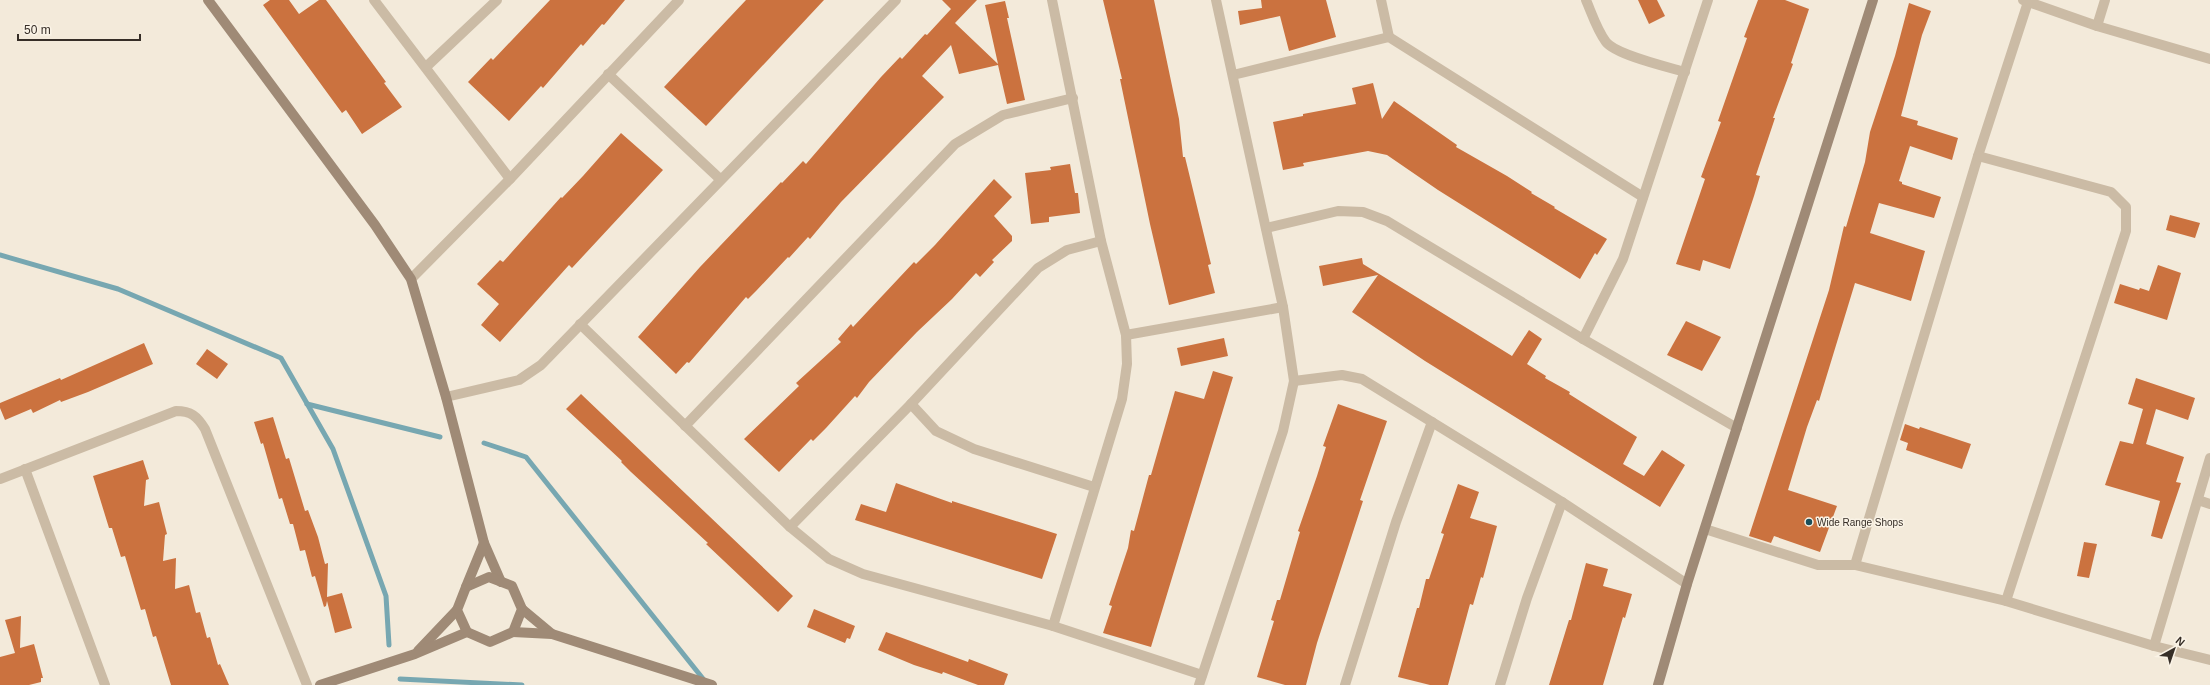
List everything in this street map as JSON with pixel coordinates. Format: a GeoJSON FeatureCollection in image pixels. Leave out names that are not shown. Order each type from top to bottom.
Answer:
{"type":"FeatureCollection","features":[{"type":"Feature","properties":{"kind":"street"},"geometry":{"type":"LineString","coordinates":[[208,0],[375,225],[411,279],[446,397],[484,543],[501,582]]}},
{"type":"Feature","properties":{"kind":"street"},"geometry":{"type":"LineString","coordinates":[[374,0],[510,179]]}},
{"type":"Feature","properties":{"kind":"street"},"geometry":{"type":"LineString","coordinates":[[426,67],[497,0]]}},
{"type":"Feature","properties":{"kind":"street"},"geometry":{"type":"LineString","coordinates":[[411,279],[510,179],[679,0]]}},
{"type":"Feature","properties":{"kind":"street"},"geometry":{"type":"LineString","coordinates":[[446,397],[519,380],[541,365],[720,179],[896,0]]}},
{"type":"Feature","properties":{"kind":"street"},"geometry":{"type":"LineString","coordinates":[[1052,0],[1101,242],[1126,335],[1127,364],[1122,399],[1052,626]]}},
{"type":"Feature","properties":{"kind":"street"},"geometry":{"type":"LineString","coordinates":[[580,324],[790,527],[829,559],[863,574],[1052,626],[1200,680],[1283,430],[1294,381],[1283,307],[1216,0]]}},
{"type":"Feature","properties":{"kind":"street"},"geometry":{"type":"LineString","coordinates":[[1381,0],[1389,37],[1643,197]]}},
{"type":"Feature","properties":{"kind":"street"},"geometry":{"type":"LineString","coordinates":[[1586,0],[1598,30],[1607,44],[1625,54],[1685,72]]}},
{"type":"Feature","properties":{"kind":"street"},"geometry":{"type":"LineString","coordinates":[[1583,339],[1623,259],[1708,0]]}},
{"type":"Feature","properties":{"kind":"street"},"geometry":{"type":"LineString","coordinates":[[1658,685],[1704,529],[1873,0]]}},
{"type":"Feature","properties":{"kind":"street"},"geometry":{"type":"LineString","coordinates":[[2097,26],[2105,0]]}},
{"type":"Feature","properties":{"kind":"street"},"geometry":{"type":"LineString","coordinates":[[1855,565],[2025,1],[2097,26],[2210,59]]}},
{"type":"Feature","properties":{"kind":"street"},"geometry":{"type":"LineString","coordinates":[[1233,75],[1389,37]]}},
{"type":"Feature","properties":{"kind":"street"},"geometry":{"type":"LineString","coordinates":[[608,74],[720,179]]}},
{"type":"Feature","properties":{"kind":"street"},"geometry":{"type":"LineString","coordinates":[[685,426],[955,144],[1003,115],[1073,98]]}},
{"type":"Feature","properties":{"kind":"street"},"geometry":{"type":"LineString","coordinates":[[1978,156],[2112,192],[2126,207],[2126,231],[2006,601]]}},
{"type":"Feature","properties":{"kind":"street"},"geometry":{"type":"LineString","coordinates":[[1266,228],[1338,211],[1363,212],[1387,221],[1583,339],[1737,428]]}},
{"type":"Feature","properties":{"kind":"street"},"geometry":{"type":"LineString","coordinates":[[790,527],[911,404],[1038,268],[1067,250],[1101,242]]}},
{"type":"Feature","properties":{"kind":"street"},"geometry":{"type":"LineString","coordinates":[[1126,335],[1283,307]]}},
{"type":"Feature","properties":{"kind":"street"},"geometry":{"type":"LineString","coordinates":[[1294,381],[1342,374],[1362,379],[1562,502],[1687,584]]}},
{"type":"Feature","properties":{"kind":"street"},"geometry":{"type":"LineString","coordinates":[[911,404],[936,431],[974,448],[1094,488]]}},
{"type":"Feature","properties":{"kind":"street"},"geometry":{"type":"LineString","coordinates":[[0,479],[176,411],[187,411],[198,418],[205,429],[308,685]]}},
{"type":"Feature","properties":{"kind":"street"},"geometry":{"type":"LineString","coordinates":[[1345,685],[1396,522],[1432,422]]}},
{"type":"Feature","properties":{"kind":"street"},"geometry":{"type":"LineString","coordinates":[[2154,646],[2210,458]]}},
{"type":"Feature","properties":{"kind":"street"},"geometry":{"type":"LineString","coordinates":[[25,469],[105,685]]}},
{"type":"Feature","properties":{"kind":"street"},"geometry":{"type":"LineString","coordinates":[[2198,500],[2210,504]]}},
{"type":"Feature","properties":{"kind":"street"},"geometry":{"type":"LineString","coordinates":[[1500,685],[1527,598],[1562,502]]}},
{"type":"Feature","properties":{"kind":"street"},"geometry":{"type":"LineString","coordinates":[[1704,529],[1803,562],[1818,565],[1855,565],[2006,601],[2154,646],[2210,660]]}},
{"type":"Feature","properties":{"kind":"street"},"geometry":{"type":"LineString","coordinates":[[415,654],[457,610],[484,543]]}},
{"type":"Feature","properties":{"kind":"street"},"geometry":{"type":"LineString","coordinates":[[466,587],[489,577],[512,586],[522,609],[552,634]]}},
{"type":"Feature","properties":{"kind":"street"},"geometry":{"type":"LineString","coordinates":[[513,632],[522,609]]}},
{"type":"Feature","properties":{"kind":"street"},"geometry":{"type":"LineString","coordinates":[[457,610],[467,632],[490,642],[513,632],[552,634],[712,685]]}},
{"type":"Feature","properties":{"kind":"street"},"geometry":{"type":"LineString","coordinates":[[320,685],[415,654],[467,632]]}},
{"type":"Feature","properties":{"kind":"building"},"geometry":{"type":"Polygon","coordinates":[[[270,0],[289,0],[299,14],[319,0],[326,0],[386,82],[384,83],[402,107],[362,134],[346,110],[342,113],[263,5],[270,0]]]}},
{"type":"Feature","properties":{"kind":"building"},"geometry":{"type":"Polygon","coordinates":[[[550,0],[625,0],[604,25],[602,24],[583,46],[581,44],[543,88],[541,86],[509,121],[468,82],[491,58],[493,60],[550,0]]]}},
{"type":"Feature","properties":{"kind":"building"},"geometry":{"type":"Polygon","coordinates":[[[746,0],[824,0],[706,126],[664,87],[746,0]]]}},
{"type":"Feature","properties":{"kind":"building"},"geometry":{"type":"Polygon","coordinates":[[[942,0],[977,0],[955,23],[998,64],[985,5],[1005,1],[1009,18],[1007,18],[1025,100],[1007,104],[998,65],[959,74],[951,45],[922,76],[944,97],[841,202],[810,239],[808,237],[748,299],[746,297],[689,363],[687,362],[676,374],[638,337],[700,267],[781,182],[782,183],[803,161],[806,164],[900,57],[902,59],[951,9],[942,0]]]}},
{"type":"Feature","properties":{"kind":"building"},"geometry":{"type":"Polygon","coordinates":[[[1103,0],[1154,0],[1179,119],[1183,157],[1185,157],[1211,264],[1208,265],[1215,293],[1169,305],[1150,224],[1120,79],[1122,79],[1103,0]]]}},
{"type":"Feature","properties":{"kind":"building"},"geometry":{"type":"Polygon","coordinates":[[[1261,0],[1326,0],[1336,37],[1289,51],[1280,16],[1240,25],[1238,11],[1262,8],[1261,0]]]}},
{"type":"Feature","properties":{"kind":"building"},"geometry":{"type":"Polygon","coordinates":[[[1638,0],[1657,0],[1665,16],[1649,24],[1638,0]]]}},
{"type":"Feature","properties":{"kind":"building"},"geometry":{"type":"Polygon","coordinates":[[[1758,0],[1785,0],[1809,9],[1791,63],[1793,64],[1773,118],[1775,118],[1756,175],[1760,176],[1730,269],[1703,260],[1700,271],[1676,264],[1705,179],[1701,177],[1721,122],[1718,121],[1747,38],[1744,37],[1758,0]]]}},
{"type":"Feature","properties":{"kind":"building"},"geometry":{"type":"Polygon","coordinates":[[[1909,3],[1931,11],[1922,35],[1901,116],[1918,121],[1917,125],[1958,138],[1952,160],[1910,146],[1899,181],[1902,182],[1902,184],[1941,197],[1934,218],[1879,203],[1870,233],[1925,251],[1911,301],[1855,283],[1819,401],[1817,400],[1807,427],[1788,490],[1837,506],[1820,552],[1774,536],[1771,543],[1749,536],[1829,290],[1844,226],[1846,227],[1865,162],[1870,132],[1895,56],[1909,3]]]}},
{"type":"Feature","properties":{"kind":"building"},"geometry":{"type":"Polygon","coordinates":[[[1373,83],[1382,119],[1394,101],[1457,145],[1456,147],[1507,176],[1532,192],[1531,193],[1555,207],[1554,208],[1607,239],[1597,255],[1595,253],[1580,279],[1438,190],[1387,155],[1368,151],[1303,163],[1304,166],[1283,170],[1273,122],[1303,116],[1303,114],[1356,104],[1352,88],[1373,83]]]}},
{"type":"Feature","properties":{"kind":"building"},"geometry":{"type":"Polygon","coordinates":[[[621,133],[663,170],[572,268],[569,265],[500,342],[481,325],[499,304],[477,284],[500,260],[503,262],[621,133]]]}},
{"type":"Feature","properties":{"kind":"building"},"geometry":{"type":"Polygon","coordinates":[[[1070,164],[1075,193],[1078,193],[1080,213],[1049,217],[1049,222],[1031,224],[1025,173],[1051,170],[1050,167],[1070,164]]]}},
{"type":"Feature","properties":{"kind":"building"},"geometry":{"type":"Polygon","coordinates":[[[994,179],[1012,197],[994,216],[1012,236],[1012,241],[992,260],[994,262],[980,277],[976,273],[869,382],[857,398],[855,396],[813,441],[811,439],[779,472],[744,439],[799,386],[796,383],[841,342],[838,339],[851,324],[853,327],[914,262],[916,264],[935,245],[994,179]]]}},
{"type":"Feature","properties":{"kind":"building"},"geometry":{"type":"Polygon","coordinates":[[[2170,215],[2200,223],[2195,238],[2166,230],[2170,215]]]}},
{"type":"Feature","properties":{"kind":"building"},"geometry":{"type":"Polygon","coordinates":[[[1362,258],[1363,264],[1512,356],[1529,330],[1542,339],[1527,364],[1546,376],[1545,378],[1570,392],[1569,394],[1637,437],[1623,464],[1644,476],[1662,450],[1685,465],[1660,507],[1425,361],[1352,312],[1378,275],[1323,286],[1319,266],[1362,258]]]}},
{"type":"Feature","properties":{"kind":"building"},"geometry":{"type":"Polygon","coordinates":[[[2158,265],[2181,273],[2167,320],[2114,303],[2120,284],[2139,290],[2140,288],[2149,291],[2158,265]]]}},
{"type":"Feature","properties":{"kind":"building"},"geometry":{"type":"Polygon","coordinates":[[[1686,321],[1721,337],[1702,371],[1667,355],[1686,321]]]}},
{"type":"Feature","properties":{"kind":"building"},"geometry":{"type":"Polygon","coordinates":[[[1224,338],[1228,356],[1181,366],[1177,348],[1224,338]]]}},
{"type":"Feature","properties":{"kind":"building"},"geometry":{"type":"Polygon","coordinates":[[[144,343],[153,364],[88,392],[61,402],[60,400],[33,413],[31,409],[5,420],[0,408],[0,403],[60,378],[61,380],[144,343]]]}},
{"type":"Feature","properties":{"kind":"building"},"geometry":{"type":"Polygon","coordinates":[[[207,349],[228,364],[217,379],[196,364],[207,349]]]}},
{"type":"Feature","properties":{"kind":"building"},"geometry":{"type":"Polygon","coordinates":[[[1213,371],[1233,377],[1151,647],[1103,633],[1112,606],[1109,605],[1128,548],[1131,530],[1134,531],[1149,475],[1151,475],[1175,391],[1204,399],[1213,371]]]}},
{"type":"Feature","properties":{"kind":"building"},"geometry":{"type":"Polygon","coordinates":[[[2136,378],[2195,398],[2188,420],[2156,409],[2146,444],[2184,457],[2176,482],[2181,483],[2162,539],[2151,536],[2160,501],[2105,485],[2120,441],[2133,444],[2143,409],[2128,404],[2136,378]]]}},
{"type":"Feature","properties":{"kind":"building"},"geometry":{"type":"Polygon","coordinates":[[[581,394],[793,596],[778,612],[706,544],[708,543],[631,472],[621,462],[622,461],[566,409],[581,394]]]}},
{"type":"Feature","properties":{"kind":"building"},"geometry":{"type":"Polygon","coordinates":[[[1338,404],[1387,421],[1360,500],[1363,501],[1317,643],[1306,685],[1285,685],[1257,677],[1274,621],[1271,620],[1277,600],[1280,600],[1300,532],[1298,531],[1326,447],[1323,446],[1338,404]]]}},
{"type":"Feature","properties":{"kind":"building"},"geometry":{"type":"Polygon","coordinates":[[[273,417],[286,459],[289,458],[305,511],[308,510],[318,537],[325,564],[328,563],[327,597],[342,593],[352,628],[335,633],[327,601],[326,606],[324,607],[315,576],[312,577],[305,550],[300,551],[293,524],[290,524],[282,498],[279,499],[263,443],[261,444],[254,422],[273,417]]]}},
{"type":"Feature","properties":{"kind":"building"},"geometry":{"type":"Polygon","coordinates":[[[1905,424],[1919,429],[1920,427],[1971,444],[1962,469],[1906,450],[1908,443],[1900,440],[1905,424]]]}},
{"type":"Feature","properties":{"kind":"building"},"geometry":{"type":"Polygon","coordinates":[[[143,460],[149,479],[146,480],[144,506],[159,502],[167,534],[165,535],[163,561],[176,558],[175,589],[189,585],[196,613],[200,612],[207,638],[210,637],[218,665],[220,664],[229,685],[171,685],[156,636],[153,637],[145,609],[141,610],[125,556],[121,557],[112,528],[109,528],[93,476],[143,460]]]}},
{"type":"Feature","properties":{"kind":"building"},"geometry":{"type":"Polygon","coordinates":[[[896,483],[952,503],[952,501],[1057,534],[1042,579],[855,520],[861,504],[886,512],[896,483]]]}},
{"type":"Feature","properties":{"kind":"building"},"geometry":{"type":"Polygon","coordinates":[[[1458,484],[1479,492],[1470,518],[1497,526],[1483,578],[1481,577],[1473,605],[1470,604],[1448,685],[1430,685],[1398,677],[1417,608],[1419,608],[1426,579],[1429,579],[1444,534],[1441,533],[1458,484]]]}},
{"type":"Feature","properties":{"kind":"building"},"geometry":{"type":"Polygon","coordinates":[[[2084,542],[2097,544],[2089,578],[2077,576],[2084,542]]]}},
{"type":"Feature","properties":{"kind":"building"},"geometry":{"type":"Polygon","coordinates":[[[1586,563],[1608,569],[1603,586],[1632,594],[1625,618],[1623,617],[1603,685],[1549,685],[1569,620],[1571,620],[1586,563]]]}},
{"type":"Feature","properties":{"kind":"building"},"geometry":{"type":"Polygon","coordinates":[[[814,609],[855,626],[850,639],[847,638],[845,643],[807,627],[814,609]]]}},
{"type":"Feature","properties":{"kind":"building"},"geometry":{"type":"Polygon","coordinates":[[[21,616],[20,648],[34,644],[43,678],[41,678],[41,682],[29,685],[0,685],[0,657],[15,653],[5,620],[21,616]]]}},
{"type":"Feature","properties":{"kind":"building"},"geometry":{"type":"Polygon","coordinates":[[[886,632],[968,662],[969,659],[1008,674],[1004,685],[978,685],[943,672],[942,674],[914,665],[878,650],[886,632]]]}},
{"type":"Feature","properties":{"kind":"waterway"},"geometry":{"type":"LineString","coordinates":[[0,255],[118,289],[281,358],[333,449],[386,596],[389,645]]}},
{"type":"Feature","properties":{"kind":"waterway"},"geometry":{"type":"LineString","coordinates":[[307,404],[440,437]]}},
{"type":"Feature","properties":{"kind":"waterway"},"geometry":{"type":"LineString","coordinates":[[484,443],[526,457],[704,680]]}},
{"type":"Feature","properties":{"kind":"waterway"},"geometry":{"type":"LineString","coordinates":[[400,679],[522,685]]}},
{"type":"Feature","properties":{"kind":"place","name":"Wide Range Shops"},"geometry":{"type":"Point","coordinates":[1809,522]}}]}
